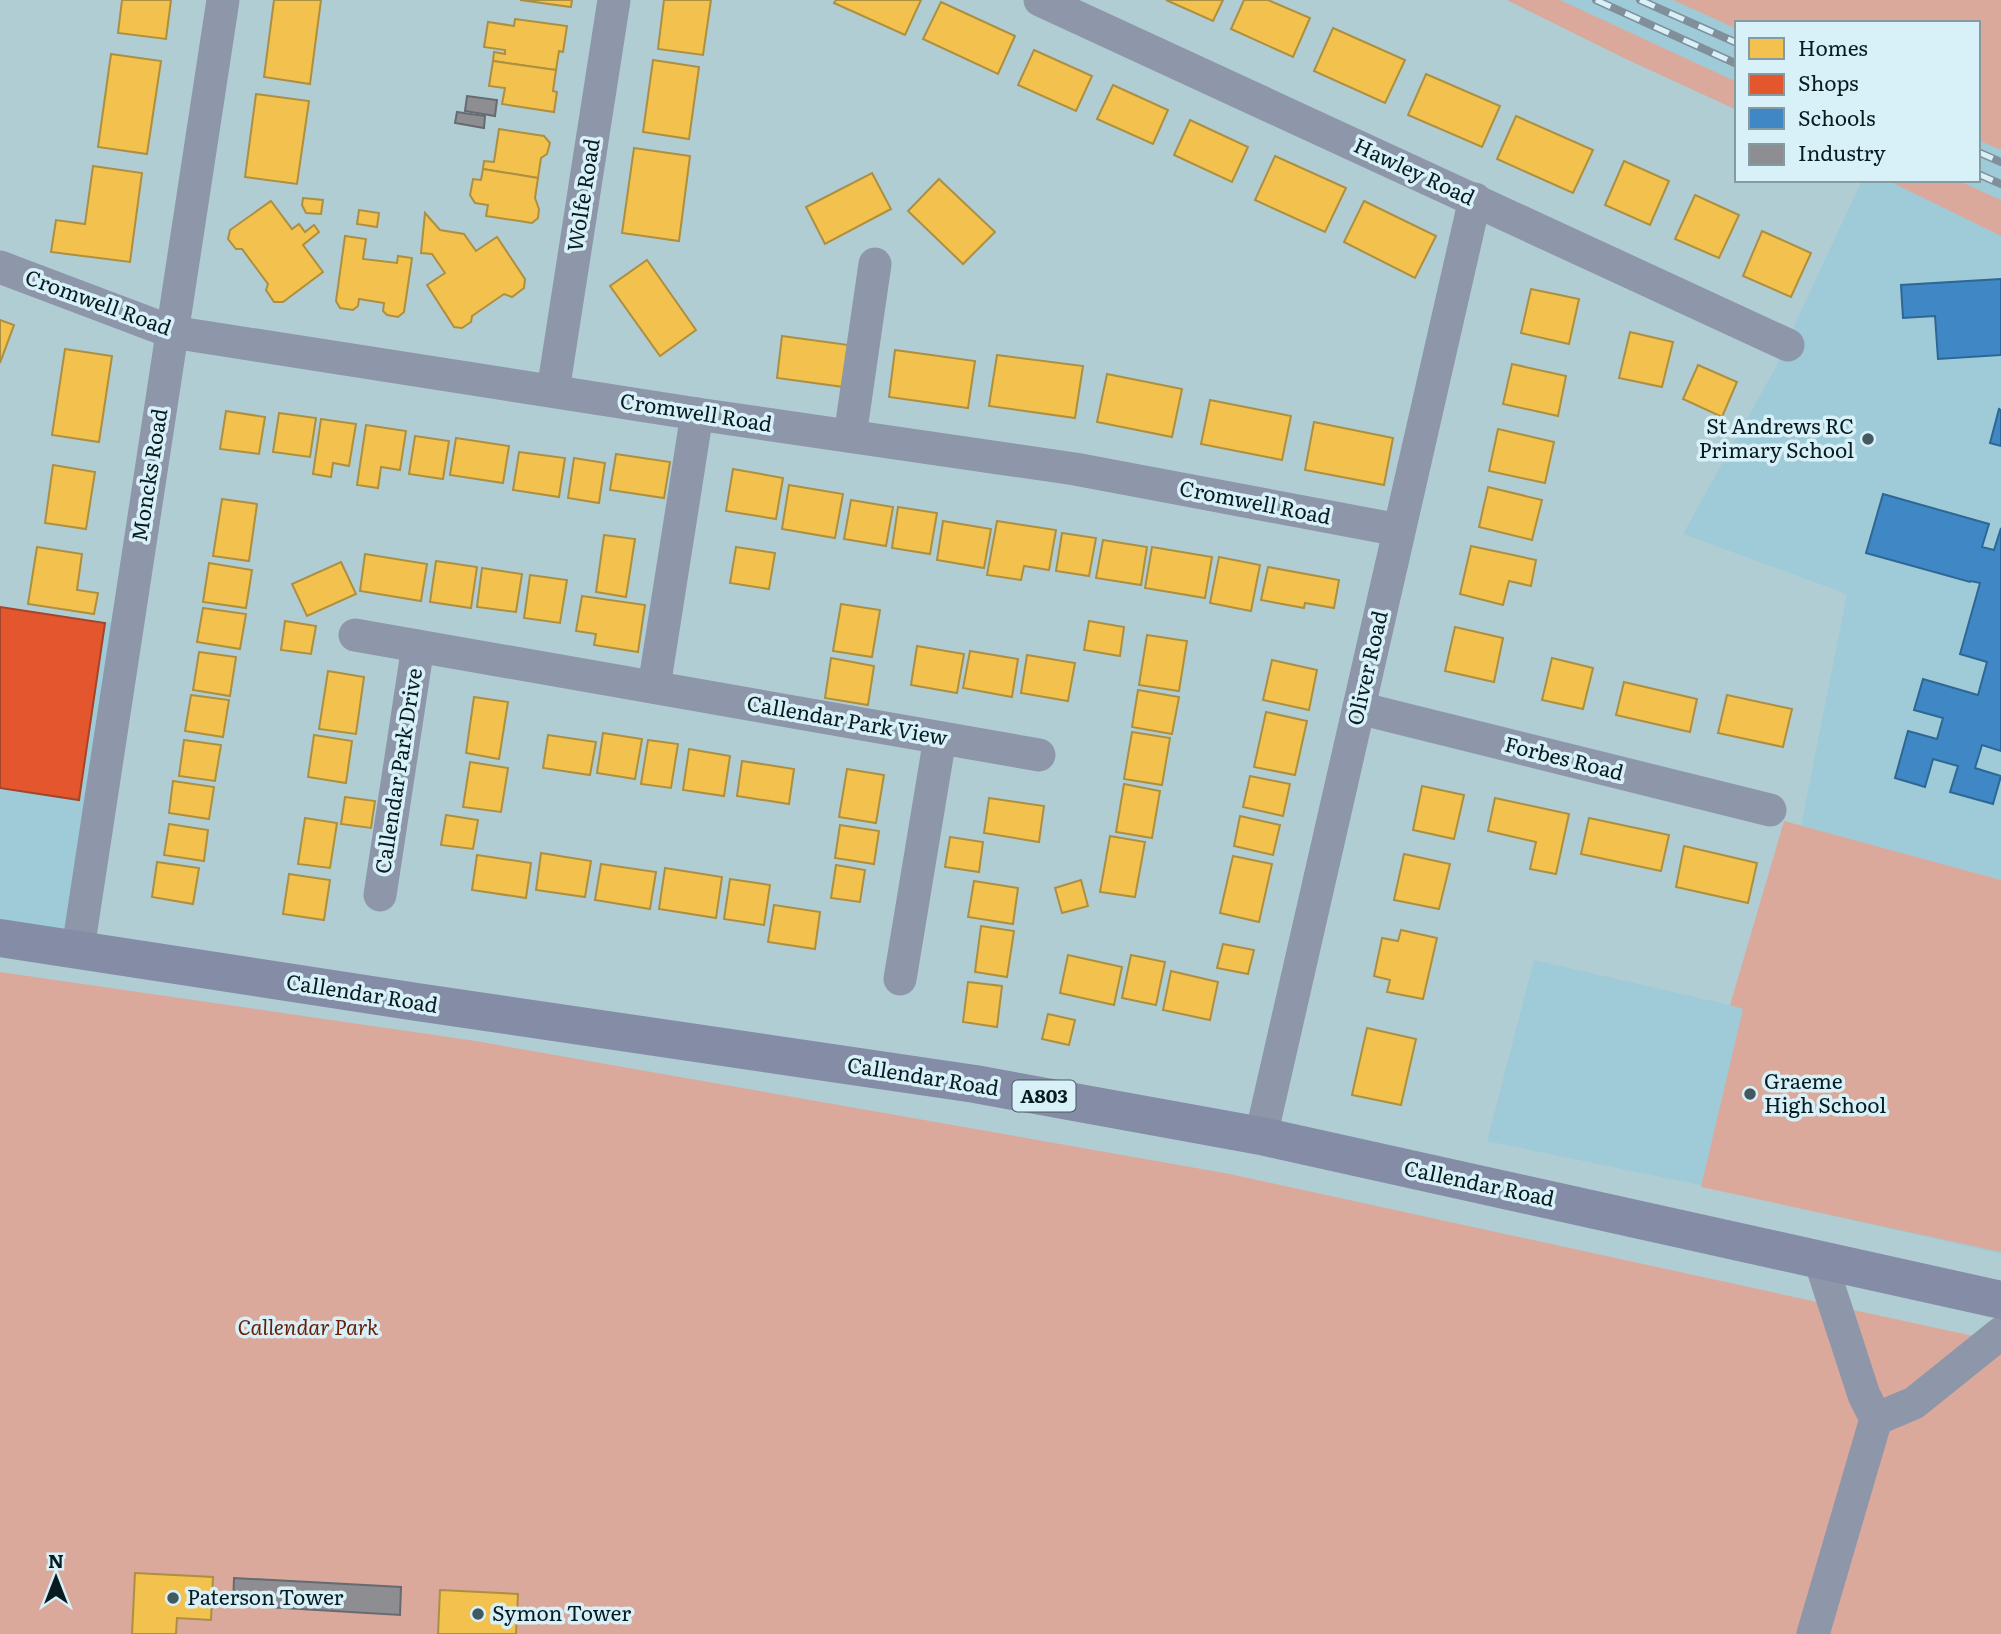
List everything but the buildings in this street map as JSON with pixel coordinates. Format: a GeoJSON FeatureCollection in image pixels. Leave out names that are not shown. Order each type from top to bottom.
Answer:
{"type":"FeatureCollection","features":[{"type":"Feature","properties":{"kind":"main road","name":"Callendar Road"},"geometry":{"type":"LineString","coordinates":[[0,937],[416,1002],[975,1084],[1261,1136],[2001,1300]]}},
{"type":"Feature","properties":{"kind":"street","name":"Moncks Road"},"geometry":{"type":"LineString","coordinates":[[78,950],[223,0]]}},
{"type":"Feature","properties":{"kind":"street","name":"Wolfe Road"},"geometry":{"type":"LineString","coordinates":[[554,391],[614,0]]}},
{"type":"Feature","properties":{"kind":"street","name":"Hawley Road"},"geometry":{"type":"LineString","coordinates":[[1040,0],[1788,345]]}},
{"type":"Feature","properties":{"kind":"street","name":"Oliver Road"},"geometry":{"type":"LineString","coordinates":[[1261,1136],[1475,199]]}},
{"type":"Feature","properties":{"kind":"street"},"geometry":{"type":"LineString","coordinates":[[850,436],[875,264]]}},
{"type":"Feature","properties":{"kind":"street","name":"Cromwell Road"},"geometry":{"type":"LineString","coordinates":[[0,267],[172,332],[697,414],[1075,468],[1399,530]]}},
{"type":"Feature","properties":{"kind":"street"},"geometry":{"type":"LineString","coordinates":[[654,687],[697,414]]}},
{"type":"Feature","properties":{"kind":"street","name":"Callendar Park View"},"geometry":{"type":"LineString","coordinates":[[355,635],[1039,755]]}},
{"type":"Feature","properties":{"kind":"street","name":"Callendar Park Drive"},"geometry":{"type":"LineString","coordinates":[[380,895],[418,646]]}},
{"type":"Feature","properties":{"kind":"street","name":"Forbes Road"},"geometry":{"type":"LineString","coordinates":[[1359,708],[1770,810]]}},
{"type":"Feature","properties":{"kind":"street"},"geometry":{"type":"LineString","coordinates":[[900,979],[940,738]]}},
{"type":"Feature","properties":{"kind":"street"},"geometry":{"type":"LineString","coordinates":[[1813,1634],[1876,1419],[1864,1395],[1820,1260]]}},
{"type":"Feature","properties":{"kind":"street"},"geometry":{"type":"LineString","coordinates":[[1876,1419],[1914,1403],[2001,1333]]}},
{"type":"Feature","properties":{"kind":"shaded area"},"geometry":{"type":"Polygon","coordinates":[[[1507,0],[1750,0],[1738,21],[1735,21],[1735,109],[1507,0]]]}},
{"type":"Feature","properties":{"kind":"shaded area","name":"St Andrews RC Primary School"},"geometry":{"type":"Polygon","coordinates":[[[1980,101],[2001,110],[2001,880],[1801,826],[1847,594],[1683,534],[1788,345],[1795,324],[1861,182],[1980,182],[1980,101]]]}},
{"type":"Feature","properties":{"kind":"shaded area"},"geometry":{"type":"Polygon","coordinates":[[[0,607],[132,626],[78,949],[0,938],[0,607]]]}},
{"type":"Feature","properties":{"kind":"shaded area","name":"Graeme High School"},"geometry":{"type":"Polygon","coordinates":[[[1534,960],[1743,1008],[2001,1047],[2001,1254],[1700,1185],[1487,1141],[1534,960]]]}},
{"type":"Feature","properties":{"kind":"green space"},"geometry":{"type":"Polygon","coordinates":[[[1507,0],[1560,0],[1735,81],[1735,109],[1507,0]]]}},
{"type":"Feature","properties":{"kind":"green space"},"geometry":{"type":"Polygon","coordinates":[[[1673,0],[2001,0],[2001,150],[1980,141],[1980,21],[1735,21],[1735,28],[1673,0]]]}},
{"type":"Feature","properties":{"kind":"green space"},"geometry":{"type":"Polygon","coordinates":[[[1891,182],[1961,182],[2001,200],[2001,236],[1891,182]]]}},
{"type":"Feature","properties":{"kind":"green space"},"geometry":{"type":"Polygon","coordinates":[[[1784,821],[2001,880],[2001,1252],[1701,1187],[1743,1009],[1730,1005],[1784,821]]]}},
{"type":"Feature","properties":{"kind":"green space","name":"Callendar Park"},"geometry":{"type":"Polygon","coordinates":[[[0,972],[476,1041],[1230,1174],[2001,1342],[2001,1634],[0,1634],[0,972]]]}},
{"type":"Feature","properties":{"kind":"railway"},"geometry":{"type":"LineString","coordinates":[[1596,0],[1735,63]]}},
{"type":"Feature","properties":{"kind":"railway"},"geometry":{"type":"LineString","coordinates":[[1640,0],[1735,42]]}},
{"type":"Feature","properties":{"kind":"railway"},"geometry":{"type":"LineString","coordinates":[[1980,153],[2001,162]]}},
{"type":"Feature","properties":{"kind":"railway"},"geometry":{"type":"LineString","coordinates":[[1980,175],[2001,184]]}},
{"type":"Feature","properties":{"kind":"place","name":"St Andrews RC Primary School"},"geometry":{"type":"Point","coordinates":[1868,439]}},
{"type":"Feature","properties":{"kind":"place","name":"Graeme High School"},"geometry":{"type":"Point","coordinates":[1750,1094]}},
{"type":"Feature","properties":{"kind":"place","name":"Paterson Tower"},"geometry":{"type":"Point","coordinates":[173,1598]}},
{"type":"Feature","properties":{"kind":"place","name":"Symon Tower"},"geometry":{"type":"Point","coordinates":[478,1614]}}]}
